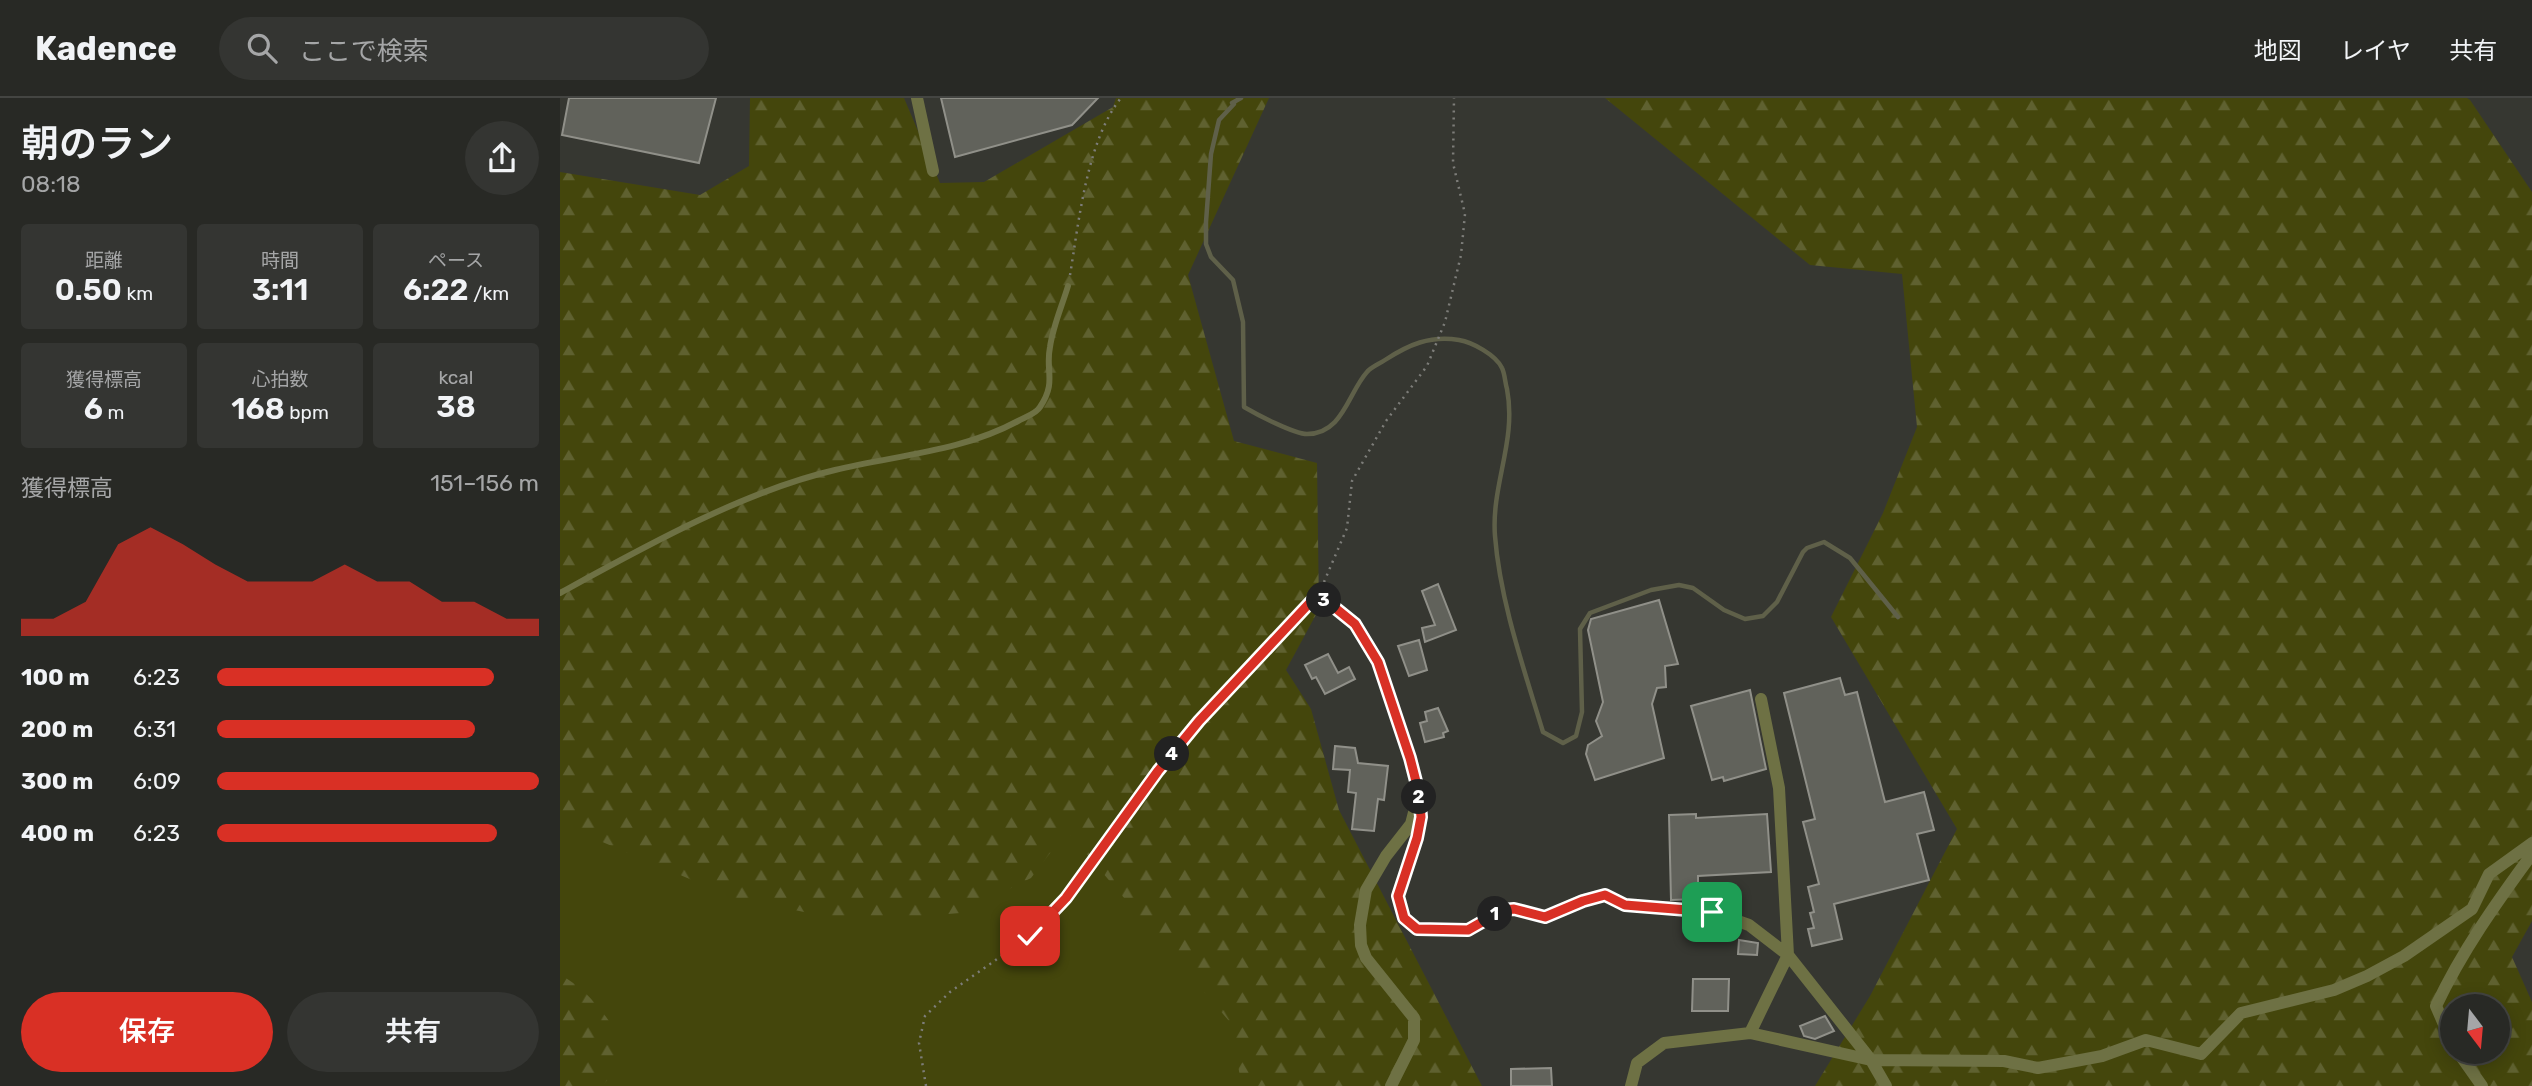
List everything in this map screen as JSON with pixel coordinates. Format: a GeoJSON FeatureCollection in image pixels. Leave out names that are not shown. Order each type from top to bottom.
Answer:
{"type":"FeatureCollection","features":[{"type":"Feature","properties":{"kind":"street"},"geometry":{"type":"LineString","coordinates":[[917,98],[933,171]]}},
{"type":"Feature","properties":{"kind":"street"},"geometry":{"type":"LineString","coordinates":[[1318,594],[1355,624],[1378,662],[1410,758],[1419,793],[1421,817],[1398,896],[1404,918],[1417,929],[1468,930],[1503,910],[1514,909],[1545,917],[1605,895],[1625,905],[1712,912],[1749,925],[1788,955],[1871,1060],[1886,1086]]}},
{"type":"Feature","properties":{"kind":"street"},"geometry":{"type":"LineString","coordinates":[[1750,1033],[1788,955],[1779,788],[1760,699]]}},
{"type":"Feature","properties":{"kind":"street"},"geometry":{"type":"LineString","coordinates":[[1391,1086],[1414,1040],[1414,1018],[1366,958],[1361,945],[1360,925],[1366,890],[1386,856],[1411,824],[1419,793]]}},
{"type":"Feature","properties":{"kind":"street"},"geometry":{"type":"LineString","coordinates":[[1631,1086],[1637,1063],[1664,1042],[1750,1033],[1871,1060],[2004,1061],[2038,1068],[2102,1056],[2146,1040],[2201,1054],[2241,1013],[2334,990],[2404,956],[2472,909],[2489,874],[2532,843]]}},
{"type":"Feature","properties":{"kind":"street"},"geometry":{"type":"LineString","coordinates":[[2442,994],[2480,926],[2532,854]]}},
{"type":"Feature","properties":{"kind":"street"},"geometry":{"type":"LineString","coordinates":[[2440,998],[2436,1006],[2440,1015]]}},
{"type":"Feature","properties":{"kind":"street"},"geometry":{"type":"LineString","coordinates":[[2466,1064],[2482,1086]]}},
{"type":"Feature","properties":{"kind":"lane"},"geometry":{"type":"LineString","coordinates":[[560,593],[628,556],[772,490],[834,470],[916,455],[973,440],[1003,429],[1039,410],[1051,385],[1049,349],[1068,286]]}},
{"type":"Feature","properties":{"kind":"path"},"geometry":{"type":"LineString","coordinates":[[1068,286],[1093,155],[1113,107],[1121,98]]}},
{"type":"Feature","properties":{"kind":"path"},"geometry":{"type":"LineString","coordinates":[[926,1086],[919,1043],[925,1016],[950,992],[1030,936],[1066,898],[1158,771],[1199,721],[1318,594],[1347,528],[1352,481],[1386,421],[1427,366],[1445,322],[1461,255],[1465,214],[1453,163],[1454,98]]}},
{"type":"Feature","properties":{"kind":"green space"},"geometry":{"type":"Polygon","coordinates":[[[750,98],[904,98],[940,183],[984,182],[1113,107],[1116,98],[1269,98],[1188,275],[1234,441],[1317,463],[1319,609],[1286,670],[1311,709],[1339,810],[1482,1086],[1242,1086],[1229,1021],[1067,831],[1031,878],[960,913],[852,922],[732,897],[560,824],[560,172],[700,195],[749,166],[750,98]]]}},
{"type":"Feature","properties":{"kind":"green space"},"geometry":{"type":"Polygon","coordinates":[[[1605,98],[2470,100],[2532,192],[2532,921],[2512,957],[2532,1002],[2532,1086],[1815,1086],[1870,996],[1957,829],[1831,617],[1883,513],[1917,427],[1902,274],[1810,265],[1605,98]]]}},
{"type":"Feature","properties":{"kind":"green space"},"geometry":{"type":"Polygon","coordinates":[[[560,765],[1065,822],[1350,1086],[560,1086],[560,765]]]}},
{"type":"Feature","properties":{"kind":"green space"},"geometry":{"type":"Polygon","coordinates":[[[560,975],[592,999],[630,1055],[602,1086],[560,1086],[560,975]]]}},
{"type":"Feature","properties":{"kind":"building"},"geometry":{"type":"Polygon","coordinates":[[[569,98],[716,98],[699,163],[562,135],[569,98]]]}},
{"type":"Feature","properties":{"kind":"building"},"geometry":{"type":"Polygon","coordinates":[[[941,98],[1098,98],[1072,125],[955,157],[941,98]]]}},
{"type":"Feature","properties":{"kind":"building"},"geometry":{"type":"Polygon","coordinates":[[[1438,584],[1456,630],[1425,642],[1422,628],[1435,625],[1422,591],[1438,584]]]}},
{"type":"Feature","properties":{"kind":"building"},"geometry":{"type":"Polygon","coordinates":[[[1659,600],[1678,664],[1665,666],[1666,687],[1657,688],[1652,704],[1664,758],[1595,780],[1586,754],[1588,745],[1602,736],[1596,721],[1603,702],[1588,630],[1591,619],[1659,600]]]}},
{"type":"Feature","properties":{"kind":"building"},"geometry":{"type":"Polygon","coordinates":[[[1419,640],[1427,670],[1409,676],[1398,646],[1419,640]]]}},
{"type":"Feature","properties":{"kind":"building"},"geometry":{"type":"Polygon","coordinates":[[[1328,654],[1338,673],[1349,667],[1355,679],[1325,694],[1316,677],[1312,679],[1305,665],[1328,654]]]}},
{"type":"Feature","properties":{"kind":"building"},"geometry":{"type":"Polygon","coordinates":[[[1840,678],[1845,695],[1857,692],[1885,802],[1924,792],[1934,830],[1917,834],[1929,880],[1834,904],[1842,939],[1812,946],[1808,929],[1814,928],[1810,913],[1814,912],[1808,887],[1819,884],[1803,822],[1815,819],[1784,693],[1840,678]]]}},
{"type":"Feature","properties":{"kind":"building"},"geometry":{"type":"Polygon","coordinates":[[[1750,690],[1766,769],[1724,781],[1723,777],[1712,780],[1691,706],[1750,690]]]}},
{"type":"Feature","properties":{"kind":"building"},"geometry":{"type":"Polygon","coordinates":[[[1438,708],[1448,731],[1443,733],[1444,737],[1425,742],[1420,723],[1427,721],[1425,712],[1438,708]]]}},
{"type":"Feature","properties":{"kind":"building"},"geometry":{"type":"Polygon","coordinates":[[[1335,746],[1355,748],[1358,763],[1388,766],[1384,800],[1378,799],[1374,831],[1352,829],[1356,793],[1348,792],[1350,770],[1333,769],[1335,746]]]}},
{"type":"Feature","properties":{"kind":"building"},"geometry":{"type":"Polygon","coordinates":[[[1696,814],[1696,818],[1767,814],[1771,872],[1698,876],[1698,899],[1671,900],[1669,815],[1696,814]]]}},
{"type":"Feature","properties":{"kind":"building"},"geometry":{"type":"Polygon","coordinates":[[[1739,940],[1758,943],[1757,955],[1738,954],[1739,940]]]}},
{"type":"Feature","properties":{"kind":"building"},"geometry":{"type":"Polygon","coordinates":[[[1693,979],[1729,979],[1728,1011],[1692,1011],[1693,979]]]}},
{"type":"Feature","properties":{"kind":"building"},"geometry":{"type":"Polygon","coordinates":[[[1825,1016],[1834,1031],[1815,1039],[1804,1036],[1800,1026],[1825,1016]]]}},
{"type":"Feature","properties":{"kind":"building"},"geometry":{"type":"Polygon","coordinates":[[[1551,1068],[1552,1086],[1511,1086],[1511,1069],[1551,1068]]]}},
{"type":"Feature","properties":{"kind":"waterway"},"geometry":{"type":"LineString","coordinates":[[1241,98],[1232,103],[1234,104],[1219,120],[1211,154],[1206,244],[1211,257],[1233,280],[1243,322],[1244,407],[1293,431],[1307,434],[1319,432],[1337,420],[1369,370],[1411,346],[1429,340],[1459,340],[1470,343],[1495,358],[1504,373],[1509,408],[1507,445],[1495,517],[1498,560],[1514,635],[1543,732],[1563,743],[1576,736],[1582,712],[1580,629],[1590,613],[1651,590],[1679,585],[1693,588],[1724,610],[1745,619],[1763,616],[1777,602],[1803,552],[1824,542],[1850,558],[1898,617]]}},
{"type":"Feature","properties":{"kind":"route"},"geometry":{"type":"LineString","coordinates":[[1030,936],[1066,898],[1158,771],[1199,721],[1318,594],[1355,624],[1378,662],[1410,758],[1419,793],[1421,817],[1398,896],[1404,918],[1417,929],[1468,930],[1503,910],[1514,909],[1545,917],[1605,895],[1625,905],[1712,912]]}}]}
